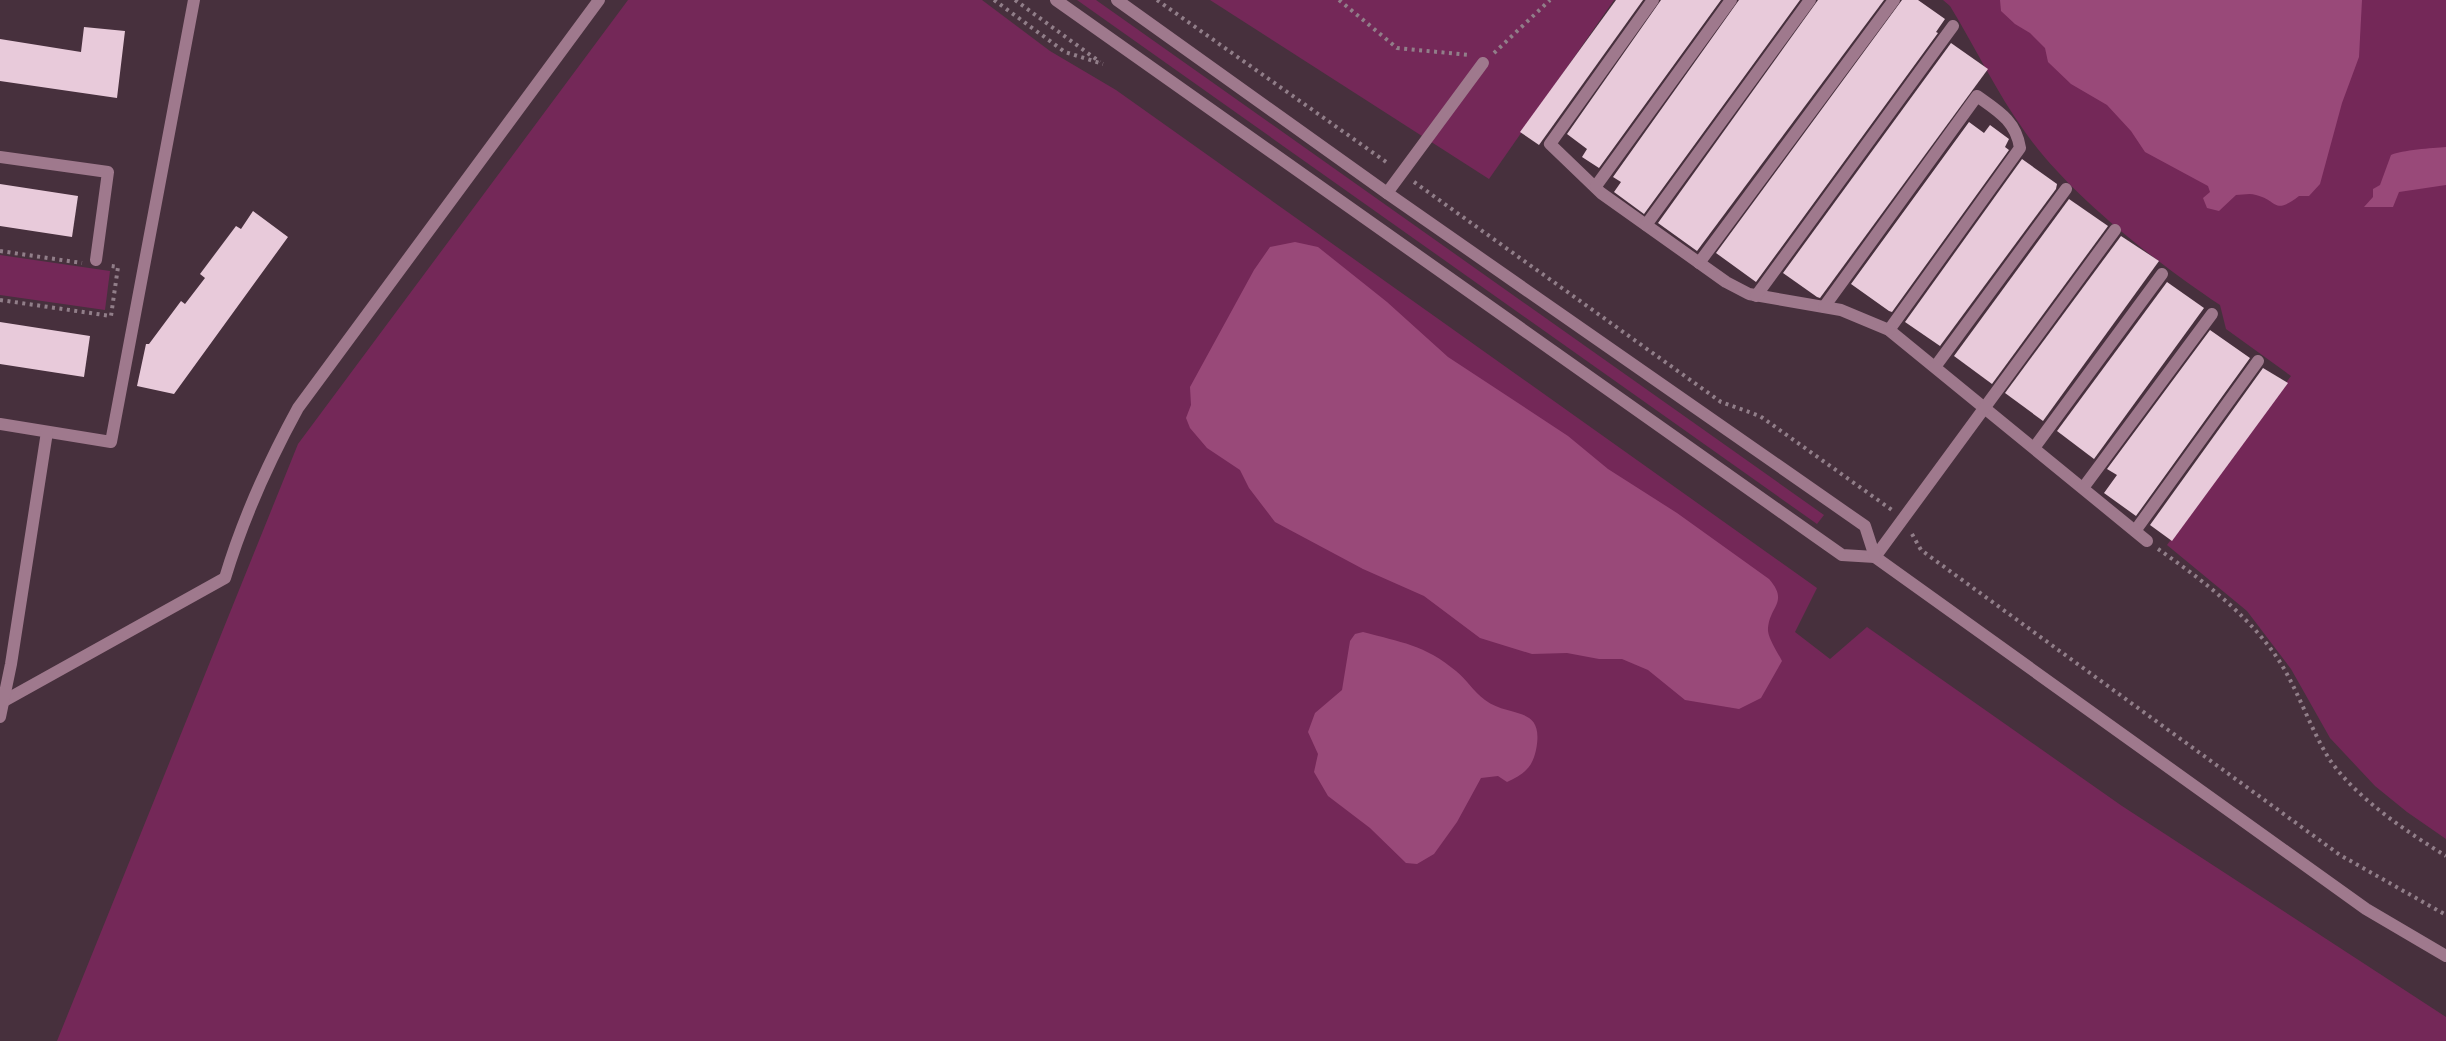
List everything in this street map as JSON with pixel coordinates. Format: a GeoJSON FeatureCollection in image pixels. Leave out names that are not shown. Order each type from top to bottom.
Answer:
{"type":"FeatureCollection","features":[{"type":"Feature","properties":{"kind":"street"},"geometry":{"type":"LineString","coordinates":[[0,424],[111,442],[194,0]]}},
{"type":"Feature","properties":{"kind":"street"},"geometry":{"type":"LineString","coordinates":[[4,700],[225,579],[255,490],[298,408],[600,0]]}},
{"type":"Feature","properties":{"kind":"street"},"geometry":{"type":"LineString","coordinates":[[1056,0],[1833,549],[1842,555],[1875,557],[2366,909],[2446,956]]}},
{"type":"Feature","properties":{"kind":"street"},"geometry":{"type":"LineString","coordinates":[[1117,0],[1387,193],[1865,526],[1875,557]]}},
{"type":"Feature","properties":{"kind":"street"},"geometry":{"type":"LineString","coordinates":[[1653,0],[1550,144],[1596,186],[1726,282],[1756,296],[1841,310],[1889,330],[2147,541]]}},
{"type":"Feature","properties":{"kind":"street"},"geometry":{"type":"LineString","coordinates":[[1596,186],[1731,0]]}},
{"type":"Feature","properties":{"kind":"street"},"geometry":{"type":"LineString","coordinates":[[1646,225],[1810,0]]}},
{"type":"Feature","properties":{"kind":"street"},"geometry":{"type":"LineString","coordinates":[[1699,263],[1894,0]]}},
{"type":"Feature","properties":{"kind":"street"},"geometry":{"type":"LineString","coordinates":[[1756,296],[1953,26]]}},
{"type":"Feature","properties":{"kind":"street"},"geometry":{"type":"LineString","coordinates":[[1387,193],[1483,63]]}},
{"type":"Feature","properties":{"kind":"street"},"geometry":{"type":"LineString","coordinates":[[1824,307],[1977,96],[2003,115],[2018,133],[2020,148],[1889,330]]}},
{"type":"Feature","properties":{"kind":"street"},"geometry":{"type":"LineString","coordinates":[[0,157],[108,172],[101,263]]}},
{"type":"Feature","properties":{"kind":"street"},"geometry":{"type":"LineString","coordinates":[[1935,367],[2066,189]]}},
{"type":"Feature","properties":{"kind":"street"},"geometry":{"type":"LineString","coordinates":[[1875,557],[2115,230]]}},
{"type":"Feature","properties":{"kind":"street"},"geometry":{"type":"LineString","coordinates":[[2034,448],[2162,274]]}},
{"type":"Feature","properties":{"kind":"street"},"geometry":{"type":"LineString","coordinates":[[2083,488],[2212,314]]}},
{"type":"Feature","properties":{"kind":"street"},"geometry":{"type":"LineString","coordinates":[[2135,531],[2258,361]]}},
{"type":"Feature","properties":{"kind":"street"},"geometry":{"type":"LineString","coordinates":[[0,717],[47,432]]}},
{"type":"Feature","properties":{"kind":"path"},"geometry":{"type":"LineString","coordinates":[[994,0],[1065,52],[1103,64],[1014,0]]}},
{"type":"Feature","properties":{"kind":"path"},"geometry":{"type":"LineString","coordinates":[[1339,0],[1396,48],[1458,53],[1472,56],[1483,63],[1550,0]]}},
{"type":"Feature","properties":{"kind":"path"},"geometry":{"type":"LineString","coordinates":[[0,251],[83,263]]}},
{"type":"Feature","properties":{"kind":"path"},"geometry":{"type":"LineString","coordinates":[[0,300],[111,316],[118,267],[101,263]]}},
{"type":"Feature","properties":{"kind":"path"},"geometry":{"type":"LineString","coordinates":[[2147,541],[2195,574],[2247,622],[2283,666],[2329,758],[2369,802],[2446,856]]}},
{"type":"Feature","properties":{"kind":"shaded area"},"geometry":{"type":"Polygon","coordinates":[[[628,0],[982,0],[1050,51],[1116,90],[1817,588],[1795,632],[1830,659],[1867,627],[2122,806],[2446,1017],[2446,1041],[57,1041],[298,444],[628,0]]]}},
{"type":"Feature","properties":{"kind":"shaded area"},"geometry":{"type":"Polygon","coordinates":[[[1077,0],[1096,0],[1824,515],[1817,524],[1077,0]]]}},
{"type":"Feature","properties":{"kind":"shaded area"},"geometry":{"type":"Polygon","coordinates":[[[1210,0],[1614,0],[1489,179],[1210,0]]]}},
{"type":"Feature","properties":{"kind":"shaded area"},"geometry":{"type":"Polygon","coordinates":[[[1943,0],[2446,0],[2446,839],[2375,786],[2330,738],[2291,669],[2247,611],[2167,545],[2291,376],[2226,329],[2220,305],[2142,248],[2065,180],[2025,132],[1950,6],[1943,0]]]}},
{"type":"Feature","properties":{"kind":"shaded area"},"geometry":{"type":"Polygon","coordinates":[[[2000,0],[2362,0],[2359,57],[2342,103],[2320,184],[2309,196],[2299,196],[2280,206],[2263,197],[2249,194],[2236,195],[2219,211],[2207,208],[2203,198],[2210,192],[2208,186],[2145,152],[2131,131],[2107,105],[2071,84],[2048,62],[2045,48],[2030,33],[2015,24],[2001,11],[2000,0]]]}},
{"type":"Feature","properties":{"kind":"shaded area"},"geometry":{"type":"Polygon","coordinates":[[[2446,147],[2446,185],[2399,192],[2393,207],[2364,207],[2373,197],[2373,189],[2380,185],[2391,155],[2446,147]]]}},
{"type":"Feature","properties":{"kind":"shaded area"},"geometry":{"type":"Polygon","coordinates":[[[1295,242],[1318,247],[1387,302],[1448,357],[1568,436],[1608,469],[1677,513],[1769,579],[1775,587],[1778,599],[1768,631],[1782,661],[1761,698],[1739,709],[1685,700],[1648,670],[1622,659],[1599,659],[1567,653],[1532,654],[1480,638],[1424,596],[1363,569],[1275,522],[1249,488],[1240,470],[1207,448],[1190,428],[1186,418],[1191,405],[1190,387],[1254,270],[1270,247],[1295,242]]]}},
{"type":"Feature","properties":{"kind":"shaded area"},"geometry":{"type":"Polygon","coordinates":[[[0,255],[110,271],[105,310],[0,295],[0,255]]]}},
{"type":"Feature","properties":{"kind":"shaded area"},"geometry":{"type":"Polygon","coordinates":[[[1363,632],[1401,642],[1434,655],[1456,671],[1485,700],[1495,706],[1523,715],[1535,725],[1536,750],[1529,766],[1507,782],[1498,776],[1481,778],[1457,822],[1434,854],[1417,864],[1406,863],[1370,828],[1328,796],[1314,772],[1318,754],[1308,732],[1315,713],[1342,690],[1350,641],[1355,634],[1363,632]]]}},
{"type":"Feature","properties":{"kind":"building"},"geometry":{"type":"Polygon","coordinates":[[[1616,0],[1643,0],[1539,145],[1520,132],[1616,0]]]}},
{"type":"Feature","properties":{"kind":"building"},"geometry":{"type":"Polygon","coordinates":[[[1661,0],[1721,0],[1599,168],[1582,157],[1587,149],[1567,134],[1661,0]]]}},
{"type":"Feature","properties":{"kind":"building"},"geometry":{"type":"Polygon","coordinates":[[[1739,0],[1800,0],[1644,214],[1614,192],[1621,182],[1613,177],[1739,0]]]}},
{"type":"Feature","properties":{"kind":"building"},"geometry":{"type":"Polygon","coordinates":[[[1818,0],[1884,0],[1697,251],[1658,223],[1818,0]]]}},
{"type":"Feature","properties":{"kind":"building"},"geometry":{"type":"Polygon","coordinates":[[[1902,0],[1918,0],[1945,19],[1936,32],[1938,33],[1756,282],[1716,253],[1902,0]]]}},
{"type":"Feature","properties":{"kind":"building"},"geometry":{"type":"Polygon","coordinates":[[[84,27],[125,31],[117,98],[0,81],[0,39],[81,52],[84,27]]]}},
{"type":"Feature","properties":{"kind":"building"},"geometry":{"type":"Polygon","coordinates":[[[1951,43],[1988,69],[1820,298],[1817,297],[1783,273],[1951,43]]]}},
{"type":"Feature","properties":{"kind":"building"},"geometry":{"type":"Polygon","coordinates":[[[1969,122],[1984,133],[1990,125],[2009,139],[2005,147],[2009,150],[1892,312],[1889,311],[1851,284],[1969,122]]]}},
{"type":"Feature","properties":{"kind":"building"},"geometry":{"type":"Polygon","coordinates":[[[2022,159],[2057,184],[2056,189],[1940,346],[1905,322],[2022,159]]]}},
{"type":"Feature","properties":{"kind":"building"},"geometry":{"type":"Polygon","coordinates":[[[0,184],[78,196],[72,237],[0,226],[0,184]]]}},
{"type":"Feature","properties":{"kind":"building"},"geometry":{"type":"Polygon","coordinates":[[[2069,199],[2108,226],[1992,384],[1954,356],[2069,199]]]}},
{"type":"Feature","properties":{"kind":"building"},"geometry":{"type":"Polygon","coordinates":[[[253,211],[288,237],[174,394],[137,386],[146,344],[149,344],[181,301],[185,304],[205,278],[200,274],[236,226],[241,229],[253,211]]]}},
{"type":"Feature","properties":{"kind":"building"},"geometry":{"type":"Polygon","coordinates":[[[2121,236],[2159,261],[2043,421],[2005,393],[2121,236]]]}},
{"type":"Feature","properties":{"kind":"building"},"geometry":{"type":"Polygon","coordinates":[[[2167,282],[2204,308],[2094,459],[2057,431],[2167,282]]]}},
{"type":"Feature","properties":{"kind":"building"},"geometry":{"type":"Polygon","coordinates":[[[0,322],[90,336],[84,377],[0,364],[0,322]]]}},
{"type":"Feature","properties":{"kind":"building"},"geometry":{"type":"Polygon","coordinates":[[[2210,330],[2250,358],[2136,516],[2104,493],[2117,475],[2107,469],[2210,330]]]}},
{"type":"Feature","properties":{"kind":"building"},"geometry":{"type":"Polygon","coordinates":[[[2263,368],[2288,383],[2172,541],[2150,525],[2263,368]]]}}]}
